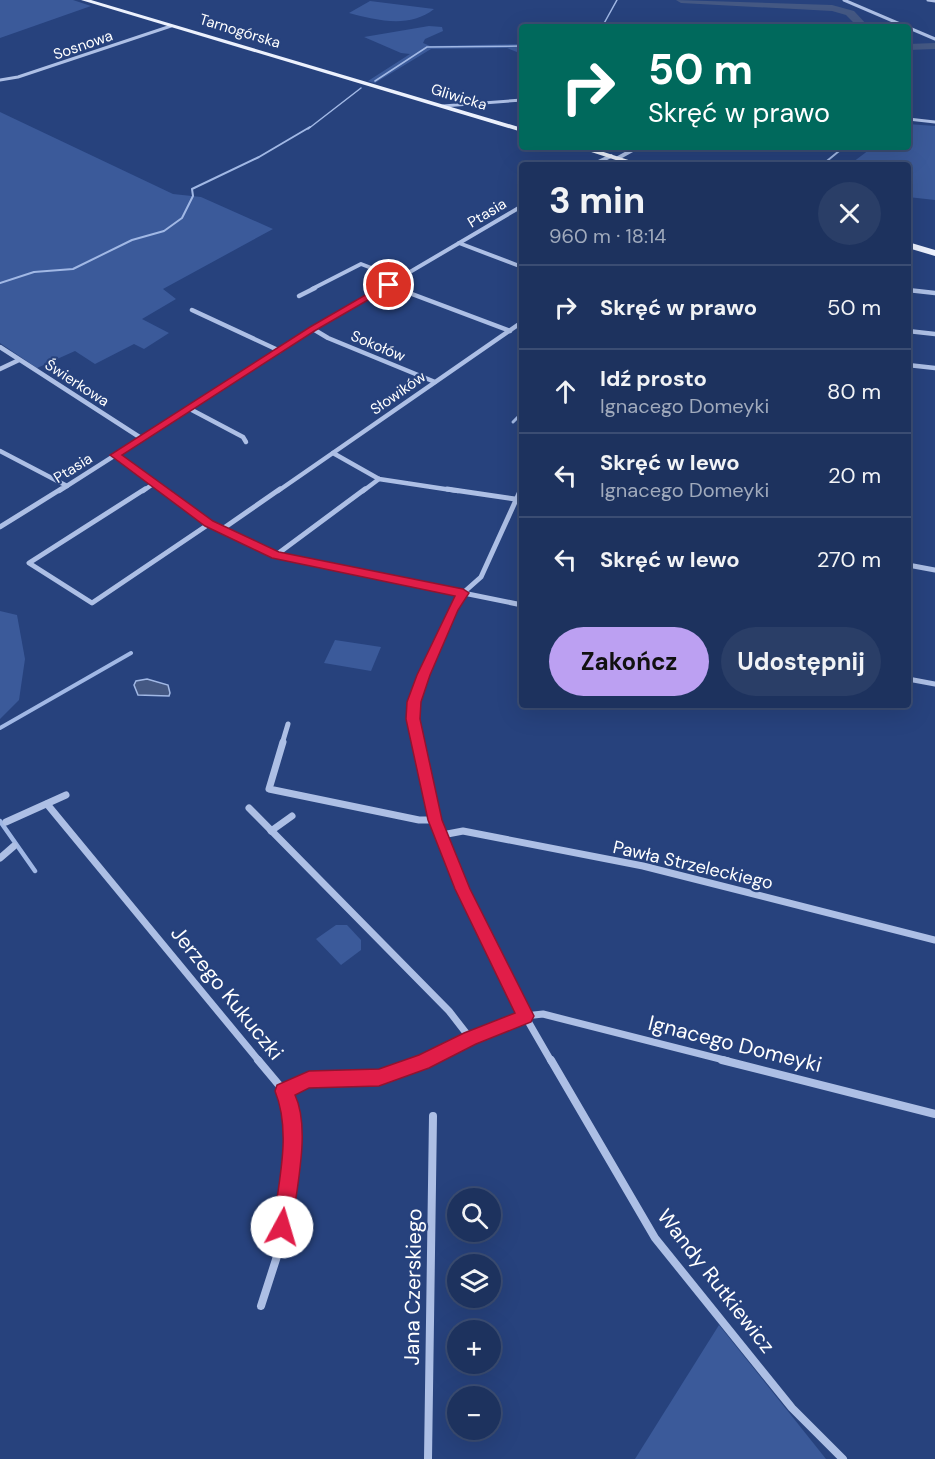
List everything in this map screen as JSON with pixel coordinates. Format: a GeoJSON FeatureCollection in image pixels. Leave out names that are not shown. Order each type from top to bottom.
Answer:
{"type":"FeatureCollection","features":[{"type":"Feature","properties":{"kind":"main road","name":"Tarnogórska"},"geometry":{"type":"LineString","coordinates":[[84,0],[388,90]]}},
{"type":"Feature","properties":{"kind":"main road","name":"Gliwicka"},"geometry":{"type":"LineString","coordinates":[[388,90],[519,129]]}},
{"type":"Feature","properties":{"kind":"main road"},"geometry":{"type":"LineString","coordinates":[[590,150],[630,162]]}},
{"type":"Feature","properties":{"kind":"main road"},"geometry":{"type":"LineString","coordinates":[[911,246],[935,253]]}},
{"type":"Feature","properties":{"kind":"street"},"geometry":{"type":"LineString","coordinates":[[844,0],[900,24]]}},
{"type":"Feature","properties":{"kind":"street"},"geometry":{"type":"LineString","coordinates":[[928,0],[935,1]]}},
{"type":"Feature","properties":{"kind":"street","name":"Sosnowa"},"geometry":{"type":"LineString","coordinates":[[0,80],[18,77],[171,26]]}},
{"type":"Feature","properties":{"kind":"street"},"geometry":{"type":"LineString","coordinates":[[911,29],[935,39]]}},
{"type":"Feature","properties":{"kind":"street"},"geometry":{"type":"LineString","coordinates":[[443,106],[519,100]]}},
{"type":"Feature","properties":{"kind":"street"},"geometry":{"type":"LineString","coordinates":[[911,119],[935,122]]}},
{"type":"Feature","properties":{"kind":"street"},"geometry":{"type":"LineString","coordinates":[[600,162],[631,150]]}},
{"type":"Feature","properties":{"kind":"street","name":"Ptasia"},"geometry":{"type":"LineString","coordinates":[[0,526],[190,409],[313,328],[519,208]]}},
{"type":"Feature","properties":{"kind":"street"},"geometry":{"type":"LineString","coordinates":[[459,243],[519,266]]}},
{"type":"Feature","properties":{"kind":"street"},"geometry":{"type":"LineString","coordinates":[[299,296],[361,264],[400,279]]}},
{"type":"Feature","properties":{"kind":"street"},"geometry":{"type":"LineString","coordinates":[[389,285],[510,331]]}},
{"type":"Feature","properties":{"kind":"street"},"geometry":{"type":"LineString","coordinates":[[911,290],[935,293]]}},
{"type":"Feature","properties":{"kind":"street"},"geometry":{"type":"LineString","coordinates":[[192,310],[279,351]]}},
{"type":"Feature","properties":{"kind":"street","name":"Słowików"},"geometry":{"type":"LineString","coordinates":[[221,530],[519,324]]}},
{"type":"Feature","properties":{"kind":"street","name":"Sokołów"},"geometry":{"type":"LineString","coordinates":[[313,328],[328,338],[435,382]]}},
{"type":"Feature","properties":{"kind":"street"},"geometry":{"type":"LineString","coordinates":[[911,331],[935,334]]}},
{"type":"Feature","properties":{"kind":"street","name":"Świerkowa"},"geometry":{"type":"LineString","coordinates":[[0,346],[141,438]]}},
{"type":"Feature","properties":{"kind":"street"},"geometry":{"type":"LineString","coordinates":[[1,368],[20,360]]}},
{"type":"Feature","properties":{"kind":"street"},"geometry":{"type":"LineString","coordinates":[[911,365],[935,368]]}},
{"type":"Feature","properties":{"kind":"street"},"geometry":{"type":"LineString","coordinates":[[190,409],[243,436],[246,442]]}},
{"type":"Feature","properties":{"kind":"street"},"geometry":{"type":"LineString","coordinates":[[0,452],[66,486]]}},
{"type":"Feature","properties":{"kind":"street"},"geometry":{"type":"LineString","coordinates":[[333,453],[380,479],[519,500],[481,577],[463,593],[452,610],[414,702],[413,719],[435,820],[463,889],[525,1016]]}},
{"type":"Feature","properties":{"kind":"street"},"geometry":{"type":"LineString","coordinates":[[115,455],[209,524],[276,555],[519,603]]}},
{"type":"Feature","properties":{"kind":"street"},"geometry":{"type":"LineString","coordinates":[[276,555],[380,479]]}},
{"type":"Feature","properties":{"kind":"street"},"geometry":{"type":"LineString","coordinates":[[153,484],[29,563],[92,603],[209,524]]}},
{"type":"Feature","properties":{"kind":"street"},"geometry":{"type":"LineString","coordinates":[[911,566],[935,570]]}},
{"type":"Feature","properties":{"kind":"street"},"geometry":{"type":"LineString","coordinates":[[911,680],[935,684]]}},
{"type":"Feature","properties":{"kind":"street"},"geometry":{"type":"LineString","coordinates":[[288,724],[269,789],[419,820],[435,820]]}},
{"type":"Feature","properties":{"kind":"street"},"geometry":{"type":"LineString","coordinates":[[6,822],[66,795]]}},
{"type":"Feature","properties":{"kind":"street","name":"Jerzego Kukuczki"},"geometry":{"type":"LineString","coordinates":[[47,804],[284,1091],[291,1106],[293,1127],[280,1247],[261,1306]]}},
{"type":"Feature","properties":{"kind":"street"},"geometry":{"type":"LineString","coordinates":[[249,808],[449,1011],[470,1038]]}},
{"type":"Feature","properties":{"kind":"street"},"geometry":{"type":"LineString","coordinates":[[271,831],[292,816]]}},
{"type":"Feature","properties":{"kind":"street","name":"Pawła Strzeleckiego"},"geometry":{"type":"LineString","coordinates":[[442,835],[463,831],[643,867],[935,940]]}},
{"type":"Feature","properties":{"kind":"street"},"geometry":{"type":"LineString","coordinates":[[0,858],[14,846]]}},
{"type":"Feature","properties":{"kind":"street","name":"Ignacego Domeyki"},"geometry":{"type":"LineString","coordinates":[[284,1091],[309,1080],[379,1078],[423,1062],[470,1038],[525,1016],[543,1014],[935,1114]]}},
{"type":"Feature","properties":{"kind":"street","name":"Wandy Rutkiewicz"},"geometry":{"type":"LineString","coordinates":[[525,1016],[655,1238],[792,1407],[843,1459]]}},
{"type":"Feature","properties":{"kind":"street","name":"Jana Czerskiego"},"geometry":{"type":"LineString","coordinates":[[428,1459],[433,1116]]}},
{"type":"Feature","properties":{"kind":"shaded area"},"geometry":{"type":"Polygon","coordinates":[[[0,0],[73,0],[91,6],[0,38],[0,0]]]}},
{"type":"Feature","properties":{"kind":"shaded area"},"geometry":{"type":"Polygon","coordinates":[[[370,1],[434,9],[414,19],[403,21],[381,20],[349,13],[370,1]]]}},
{"type":"Feature","properties":{"kind":"shaded area"},"geometry":{"type":"Polygon","coordinates":[[[429,26],[442,27],[443,31],[425,39],[423,43],[430,46],[519,44],[519,53],[507,48],[431,49],[375,83],[368,81],[410,54],[401,53],[364,37],[429,26]]]}},
{"type":"Feature","properties":{"kind":"shaded area"},"geometry":{"type":"Polygon","coordinates":[[[0,112],[173,194],[201,197],[273,229],[163,289],[176,299],[142,319],[169,333],[144,349],[134,344],[95,364],[75,351],[37,368],[0,343],[0,112]]]}},
{"type":"Feature","properties":{"kind":"shaded area"},"geometry":{"type":"Polygon","coordinates":[[[911,124],[935,126],[935,200],[911,197],[911,162],[853,162],[869,150],[911,150],[911,124]]]}},
{"type":"Feature","properties":{"kind":"shaded area"},"geometry":{"type":"Polygon","coordinates":[[[0,611],[17,615],[25,659],[19,700],[0,719],[0,611]]]}},
{"type":"Feature","properties":{"kind":"shaded area"},"geometry":{"type":"Polygon","coordinates":[[[335,640],[381,647],[371,671],[324,663],[335,640]]]}},
{"type":"Feature","properties":{"kind":"shaded area"},"geometry":{"type":"Polygon","coordinates":[[[147,679],[168,685],[169,696],[138,695],[134,685],[136,681],[147,679]]]}},
{"type":"Feature","properties":{"kind":"shaded area"},"geometry":{"type":"Polygon","coordinates":[[[336,925],[347,925],[361,940],[361,950],[341,965],[316,939],[336,925]]]}},
{"type":"Feature","properties":{"kind":"shaded area"},"geometry":{"type":"Polygon","coordinates":[[[719,1325],[826,1459],[635,1459],[719,1325]]]}},
{"type":"Feature","properties":{"kind":"waterway"},"geometry":{"type":"LineString","coordinates":[[604,24],[617,0]]}},
{"type":"Feature","properties":{"kind":"waterway"},"geometry":{"type":"LineString","coordinates":[[681,0],[832,8],[850,13],[861,24]]}},
{"type":"Feature","properties":{"kind":"waterway"},"geometry":{"type":"LineString","coordinates":[[375,81],[427,47],[519,46]]}},
{"type":"Feature","properties":{"kind":"waterway"},"geometry":{"type":"LineString","coordinates":[[911,47],[935,46]]}},
{"type":"Feature","properties":{"kind":"waterway"},"geometry":{"type":"LineString","coordinates":[[308,129],[361,88]]}},
{"type":"Feature","properties":{"kind":"waterway"},"geometry":{"type":"LineString","coordinates":[[0,283],[34,272],[73,269],[132,240],[164,231],[182,218],[193,196],[192,189],[259,157],[310,127]]}},
{"type":"Feature","properties":{"kind":"waterway"},"geometry":{"type":"LineString","coordinates":[[826,162],[840,150]]}},
{"type":"Feature","properties":{"kind":"waterway"},"geometry":{"type":"LineString","coordinates":[[513,422],[519,416]]}},
{"type":"Feature","properties":{"kind":"waterway"},"geometry":{"type":"LineString","coordinates":[[0,728],[131,653]]}},
{"type":"Feature","properties":{"kind":"waterway"},"geometry":{"type":"LineString","coordinates":[[0,821],[35,871]]}},
{"type":"Feature","properties":{"kind":"route"},"geometry":{"type":"LineString","coordinates":[[282,1227],[293,1127],[291,1106],[284,1091],[309,1080],[379,1078],[423,1062],[470,1038],[525,1016],[463,889],[435,820],[413,719],[414,702],[424,675],[452,610],[463,593],[276,555],[209,524],[115,455],[219,391],[313,328],[389,285]]}}]}
